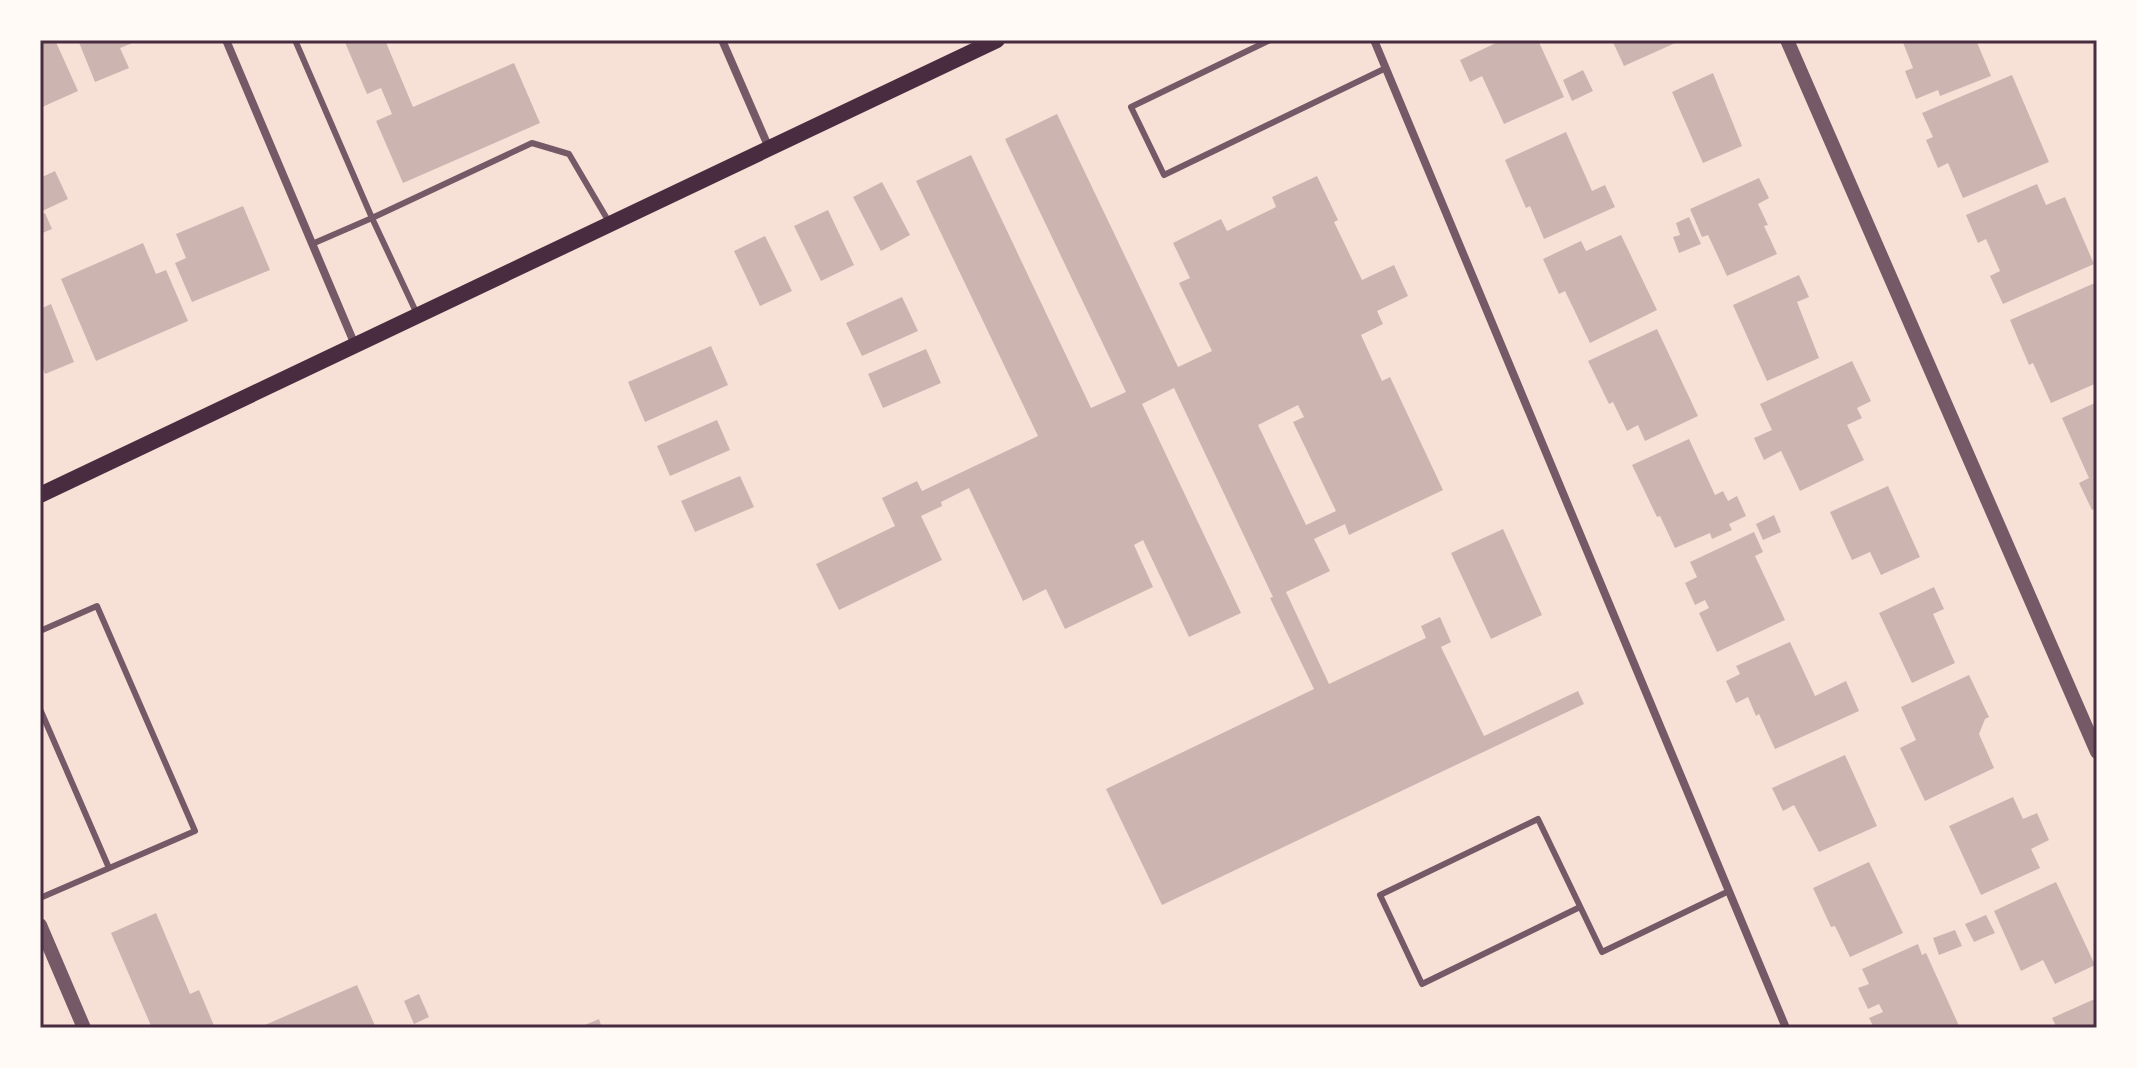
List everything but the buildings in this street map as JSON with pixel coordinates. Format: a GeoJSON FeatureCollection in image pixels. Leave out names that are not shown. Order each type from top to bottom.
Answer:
{"type":"FeatureCollection","features":[{"type":"Feature","properties":{"kind":"main road"},"geometry":{"type":"LineString","coordinates":[[40,495],[997,40]]}},
{"type":"Feature","properties":{"kind":"street"},"geometry":{"type":"LineString","coordinates":[[226,40],[356,346]]}},
{"type":"Feature","properties":{"kind":"street"},"geometry":{"type":"LineString","coordinates":[[722,40],[769,149]]}},
{"type":"Feature","properties":{"kind":"street"},"geometry":{"type":"LineString","coordinates":[[1374,40],[1786,1028]]}},
{"type":"Feature","properties":{"kind":"street"},"geometry":{"type":"LineString","coordinates":[[1787,40],[2097,752]]}},
{"type":"Feature","properties":{"kind":"street"},"geometry":{"type":"LineString","coordinates":[[40,925],[84,1028]]}},
{"type":"Feature","properties":{"kind":"lane"},"geometry":{"type":"LineString","coordinates":[[295,40],[418,316]]}},
{"type":"Feature","properties":{"kind":"lane"},"geometry":{"type":"LineString","coordinates":[[1270,40],[1131,107],[1164,175],[1386,68]]}},
{"type":"Feature","properties":{"kind":"lane"},"geometry":{"type":"LineString","coordinates":[[312,244],[532,143],[569,154],[611,225]]}},
{"type":"Feature","properties":{"kind":"lane"},"geometry":{"type":"LineString","coordinates":[[40,631],[97,606],[195,831],[40,898]]}},
{"type":"Feature","properties":{"kind":"lane"},"geometry":{"type":"LineString","coordinates":[[40,709],[109,868]]}},
{"type":"Feature","properties":{"kind":"lane"},"geometry":{"type":"LineString","coordinates":[[1580,907],[1422,984],[1380,895],[1538,819],[1602,952],[1729,891]]}}]}
